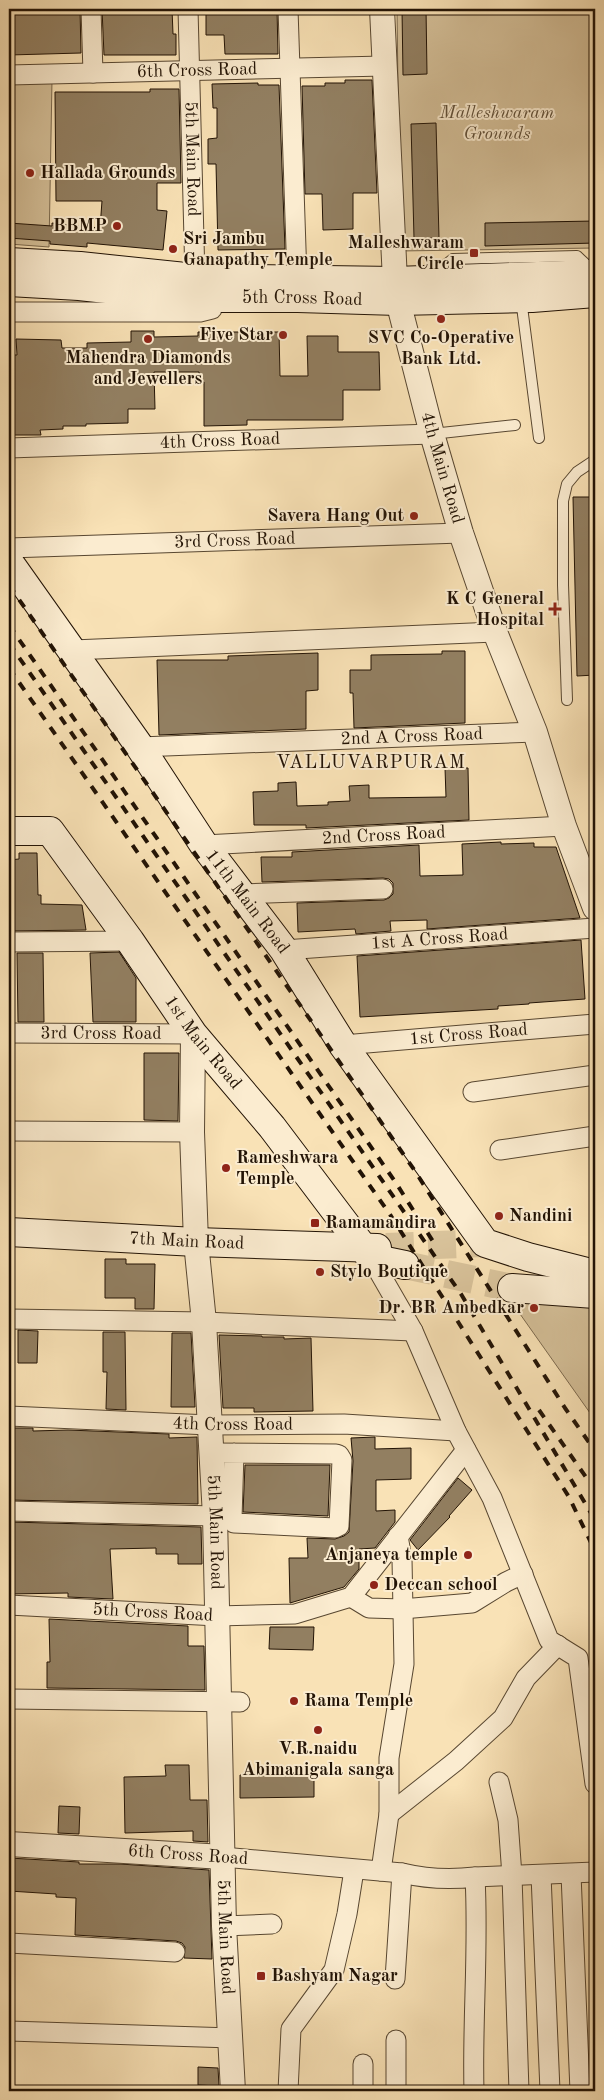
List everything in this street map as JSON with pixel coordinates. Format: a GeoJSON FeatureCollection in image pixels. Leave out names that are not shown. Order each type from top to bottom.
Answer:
{"type":"FeatureCollection","features":[{"type":"Feature","properties":{"kind":"main road","name":"5th Cross Road"},"geometry":{"type":"LineString","coordinates":[[9,262],[80,266],[195,278],[297,278],[397,291],[521,298],[595,293]]}},
{"type":"Feature","properties":{"kind":"main road","name":"5th Cross Road"},"geometry":{"type":"LineString","coordinates":[[9,282],[79,286],[190,298],[254,299],[397,291],[428,279],[595,273]]}},
{"type":"Feature","properties":{"kind":"main road","name":"11th Main Road"},"geometry":{"type":"LineString","coordinates":[[9,562],[140,747],[204,845],[284,950],[343,1045],[485,1243],[528,1257],[595,1274]]}},
{"type":"Feature","properties":{"kind":"main road","name":"1st Main Road"},"geometry":{"type":"LineString","coordinates":[[9,832],[50,832],[130,941],[194,1034],[382,1255]]}},
{"type":"Feature","properties":{"kind":"main road","name":"7th Main Road"},"geometry":{"type":"LineString","coordinates":[[9,1232],[196,1242],[382,1255]]}},
{"type":"Feature","properties":{"kind":"main road"},"geometry":{"type":"LineString","coordinates":[[512,1288],[595,1294]]}},
{"type":"Feature","properties":{"kind":"street"},"geometry":{"type":"LineString","coordinates":[[91,9],[93,73]]}},
{"type":"Feature","properties":{"kind":"street","name":"5th Main Road"},"geometry":{"type":"LineString","coordinates":[[188,9],[195,278]]}},
{"type":"Feature","properties":{"kind":"street"},"geometry":{"type":"LineString","coordinates":[[288,9],[297,278]]}},
{"type":"Feature","properties":{"kind":"street","name":"4th Main Road"},"geometry":{"type":"LineString","coordinates":[[382,9],[397,291],[432,434],[461,533],[495,632],[535,732],[564,826],[595,908]]}},
{"type":"Feature","properties":{"kind":"street","name":"6th Cross Road"},"geometry":{"type":"LineString","coordinates":[[9,75],[384,66]]}},
{"type":"Feature","properties":{"kind":"street"},"geometry":{"type":"LineString","coordinates":[[9,312],[200,312],[254,299]]}},
{"type":"Feature","properties":{"kind":"street","name":"4th Cross Road"},"geometry":{"type":"LineString","coordinates":[[9,448],[432,434]]}},
{"type":"Feature","properties":{"kind":"street","name":"3rd Cross Road"},"geometry":{"type":"LineString","coordinates":[[9,548],[461,533]]}},
{"type":"Feature","properties":{"kind":"street"},"geometry":{"type":"LineString","coordinates":[[73,650],[495,632]]}},
{"type":"Feature","properties":{"kind":"street","name":"2nd A Cross Road"},"geometry":{"type":"LineString","coordinates":[[140,747],[535,732]]}},
{"type":"Feature","properties":{"kind":"street","name":"2nd Cross Road"},"geometry":{"type":"LineString","coordinates":[[204,845],[564,826]]}},
{"type":"Feature","properties":{"kind":"street"},"geometry":{"type":"LineString","coordinates":[[242,894],[383,889]]}},
{"type":"Feature","properties":{"kind":"street","name":"1st A Cross Road"},"geometry":{"type":"LineString","coordinates":[[284,950],[595,928]]}},
{"type":"Feature","properties":{"kind":"street"},"geometry":{"type":"LineString","coordinates":[[9,942],[130,941]]}},
{"type":"Feature","properties":{"kind":"street","name":"1st Cross Road"},"geometry":{"type":"LineString","coordinates":[[343,1045],[595,1024]]}},
{"type":"Feature","properties":{"kind":"street","name":"3rd Cross Road"},"geometry":{"type":"LineString","coordinates":[[9,1033],[194,1034]]}},
{"type":"Feature","properties":{"kind":"street","name":"5th Main Road"},"geometry":{"type":"LineString","coordinates":[[194,1034],[192,1132],[196,1242],[204,1322],[215,1516],[217,1616],[229,1702],[223,1857],[224,1926],[234,2091]]}},
{"type":"Feature","properties":{"kind":"street"},"geometry":{"type":"LineString","coordinates":[[473,1092],[595,1075]]}},
{"type":"Feature","properties":{"kind":"street"},"geometry":{"type":"LineString","coordinates":[[9,1131],[192,1132]]}},
{"type":"Feature","properties":{"kind":"street"},"geometry":{"type":"LineString","coordinates":[[500,1150],[595,1136]]}},
{"type":"Feature","properties":{"kind":"street"},"geometry":{"type":"LineString","coordinates":[[382,1255],[456,1431],[492,1498],[549,1640],[578,1658],[595,1784]]}},
{"type":"Feature","properties":{"kind":"street"},"geometry":{"type":"LineString","coordinates":[[9,1319],[204,1322],[413,1332]]}},
{"type":"Feature","properties":{"kind":"street","name":"4th Cross Road"},"geometry":{"type":"LineString","coordinates":[[9,1416],[209,1425],[344,1424],[456,1431]]}},
{"type":"Feature","properties":{"kind":"street"},"geometry":{"type":"LineString","coordinates":[[466,1450],[350,1597],[370,1608],[402,1610],[472,1603],[523,1574]]}},
{"type":"Feature","properties":{"kind":"street"},"geometry":{"type":"LineString","coordinates":[[211,1453],[234,1453],[339,1455],[342,1460],[339,1526],[335,1528],[234,1523],[232,1519],[234,1453]]}},
{"type":"Feature","properties":{"kind":"street"},"geometry":{"type":"LineString","coordinates":[[9,1511],[215,1516]]}},
{"type":"Feature","properties":{"kind":"street"},"geometry":{"type":"LineString","coordinates":[[288,2091],[291,2029],[334,1970],[347,1914],[367,1871],[389,1814],[389,1758],[404,1664],[402,1559],[398,1536]]}},
{"type":"Feature","properties":{"kind":"street","name":"5th Cross Road"},"geometry":{"type":"LineString","coordinates":[[9,1605],[217,1616],[295,1614],[350,1597]]}},
{"type":"Feature","properties":{"kind":"street"},"geometry":{"type":"LineString","coordinates":[[389,1814],[456,1761],[503,1718],[526,1678],[558,1645]]}},
{"type":"Feature","properties":{"kind":"street"},"geometry":{"type":"LineString","coordinates":[[9,1699],[229,1702]]}},
{"type":"Feature","properties":{"kind":"street"},"geometry":{"type":"LineString","coordinates":[[499,1782],[508,1820],[512,1876],[519,2091]]}},
{"type":"Feature","properties":{"kind":"street","name":"6th Cross Road"},"geometry":{"type":"LineString","coordinates":[[9,1844],[223,1857],[402,1873],[442,1880],[595,1872]]}},
{"type":"Feature","properties":{"kind":"street"},"geometry":{"type":"LineString","coordinates":[[395,1979],[402,1873]]}},
{"type":"Feature","properties":{"kind":"street"},"geometry":{"type":"LineString","coordinates":[[571,1874],[580,2091]]}},
{"type":"Feature","properties":{"kind":"street"},"geometry":{"type":"LineString","coordinates":[[541,1875],[550,2091]]}},
{"type":"Feature","properties":{"kind":"street"},"geometry":{"type":"LineString","coordinates":[[474,2091],[474,2012],[477,1961],[475,1877]]}},
{"type":"Feature","properties":{"kind":"street"},"geometry":{"type":"LineString","coordinates":[[224,1926],[272,1924]]}},
{"type":"Feature","properties":{"kind":"street"},"geometry":{"type":"LineString","coordinates":[[9,1943],[175,1952]]}},
{"type":"Feature","properties":{"kind":"street"},"geometry":{"type":"LineString","coordinates":[[9,2031],[232,2038]]}},
{"type":"Feature","properties":{"kind":"street"},"geometry":{"type":"LineString","coordinates":[[396,2040],[396,2091]]}},
{"type":"Feature","properties":{"kind":"street"},"geometry":{"type":"LineString","coordinates":[[363,2064],[363,2091]]}},
{"type":"Feature","properties":{"kind":"lane"},"geometry":{"type":"LineString","coordinates":[[521,298],[539,438]]}},
{"type":"Feature","properties":{"kind":"lane"},"geometry":{"type":"LineString","coordinates":[[432,434],[515,425]]}},
{"type":"Feature","properties":{"kind":"lane"},"geometry":{"type":"LineString","coordinates":[[567,700],[563,584],[563,501],[566,484],[577,472],[595,460]]}},
{"type":"Feature","properties":{"kind":"green space","name":"Malleshwaram Grounds"},"geometry":{"type":"Polygon","coordinates":[[[397,9],[595,9],[595,248],[400,251],[397,9]]]}},
{"type":"Feature","properties":{"kind":"green space","name":"Hallada Grounds"},"geometry":{"type":"Polygon","coordinates":[[[9,80],[52,80],[49,247],[9,244],[9,80]]]}},
{"type":"Feature","properties":{"kind":"green space"},"geometry":{"type":"Polygon","coordinates":[[[508,1297],[595,1307],[595,1420],[508,1297]]]}},
{"type":"Feature","properties":{"kind":"building"},"geometry":{"type":"Polygon","coordinates":[[[9,9],[80,9],[81,53],[9,55],[9,9]]]}},
{"type":"Feature","properties":{"kind":"building"},"geometry":{"type":"Polygon","coordinates":[[[102,9],[172,9],[173,34],[176,34],[176,55],[104,55],[102,9]]]}},
{"type":"Feature","properties":{"kind":"building"},"geometry":{"type":"Polygon","coordinates":[[[206,9],[277,9],[278,54],[225,54],[224,35],[206,35],[206,9]]]}},
{"type":"Feature","properties":{"kind":"building"},"geometry":{"type":"Polygon","coordinates":[[[402,9],[426,9],[427,74],[403,75],[402,9]]]}},
{"type":"Feature","properties":{"kind":"building"},"geometry":{"type":"Polygon","coordinates":[[[345,80],[372,80],[377,193],[353,193],[353,229],[323,230],[322,194],[305,194],[302,86],[325,86],[325,83],[345,83],[345,80]]]}},
{"type":"Feature","properties":{"kind":"building"},"geometry":{"type":"Polygon","coordinates":[[[258,83],[258,85],[279,85],[285,249],[218,250],[216,164],[208,164],[208,139],[217,138],[217,108],[213,108],[212,84],[258,83]]]}},
{"type":"Feature","properties":{"kind":"building"},"geometry":{"type":"Polygon","coordinates":[[[150,89],[179,89],[181,183],[157,183],[157,210],[167,211],[163,250],[87,243],[87,247],[50,244],[50,241],[9,238],[9,223],[52,226],[52,223],[100,228],[102,201],[56,201],[55,92],[150,92],[150,89]]]}},
{"type":"Feature","properties":{"kind":"building"},"geometry":{"type":"Polygon","coordinates":[[[436,123],[439,238],[414,238],[411,124],[436,123]]]}},
{"type":"Feature","properties":{"kind":"building"},"geometry":{"type":"Polygon","coordinates":[[[595,221],[595,243],[485,246],[485,223],[595,221]]]}},
{"type":"Feature","properties":{"kind":"building"},"geometry":{"type":"Polygon","coordinates":[[[131,331],[154,331],[154,337],[198,336],[198,332],[279,332],[280,376],[308,376],[307,336],[338,336],[338,352],[379,352],[380,390],[343,390],[343,420],[247,420],[247,425],[204,426],[204,382],[199,382],[199,372],[154,372],[155,409],[128,409],[128,423],[63,426],[63,429],[40,430],[41,435],[9,435],[9,355],[17,355],[16,339],[61,340],[62,348],[87,348],[87,343],[131,342],[131,331]]]}},
{"type":"Feature","properties":{"kind":"building"},"geometry":{"type":"Polygon","coordinates":[[[573,497],[595,497],[595,675],[577,676],[573,497]]]}},
{"type":"Feature","properties":{"kind":"building"},"geometry":{"type":"Polygon","coordinates":[[[442,651],[465,651],[465,723],[354,728],[353,693],[350,693],[350,670],[371,670],[371,655],[442,654],[442,651]]]}},
{"type":"Feature","properties":{"kind":"building"},"geometry":{"type":"Polygon","coordinates":[[[318,653],[318,690],[306,691],[306,729],[159,735],[157,660],[228,660],[228,656],[318,653]]]}},
{"type":"Feature","properties":{"kind":"building"},"geometry":{"type":"Polygon","coordinates":[[[445,768],[468,768],[469,820],[306,828],[306,825],[254,825],[253,792],[278,791],[278,783],[296,782],[297,806],[328,805],[328,802],[350,801],[349,786],[369,785],[369,798],[446,797],[445,768]]]}},
{"type":"Feature","properties":{"kind":"building"},"geometry":{"type":"Polygon","coordinates":[[[501,842],[501,844],[534,843],[534,847],[556,847],[580,918],[427,929],[427,920],[390,921],[391,931],[356,934],[355,929],[298,932],[297,903],[384,900],[393,894],[393,883],[389,879],[383,878],[262,882],[261,857],[292,857],[292,852],[419,845],[420,876],[463,875],[462,844],[501,842]]]}},
{"type":"Feature","properties":{"kind":"building"},"geometry":{"type":"Polygon","coordinates":[[[19,853],[37,853],[38,895],[41,895],[41,904],[82,905],[86,930],[9,931],[9,860],[19,859],[19,853]]]}},
{"type":"Feature","properties":{"kind":"building"},"geometry":{"type":"Polygon","coordinates":[[[581,940],[585,999],[498,1006],[498,1009],[360,1017],[357,956],[581,940]]]}},
{"type":"Feature","properties":{"kind":"building"},"geometry":{"type":"Polygon","coordinates":[[[119,952],[136,978],[136,1022],[93,1022],[90,953],[119,952]]]}},
{"type":"Feature","properties":{"kind":"building"},"geometry":{"type":"Polygon","coordinates":[[[17,953],[43,953],[44,1022],[18,1022],[17,953]]]}},
{"type":"Feature","properties":{"kind":"building"},"geometry":{"type":"Polygon","coordinates":[[[144,1053],[179,1053],[178,1121],[144,1120],[144,1053]]]}},
{"type":"Feature","properties":{"kind":"building"},"geometry":{"type":"Polygon","coordinates":[[[105,1259],[126,1259],[126,1264],[155,1264],[154,1309],[135,1309],[135,1298],[105,1298],[105,1259]]]}},
{"type":"Feature","properties":{"kind":"building"},"geometry":{"type":"Polygon","coordinates":[[[18,1330],[38,1331],[37,1363],[18,1363],[18,1330]]]}},
{"type":"Feature","properties":{"kind":"building"},"geometry":{"type":"Polygon","coordinates":[[[103,1332],[125,1332],[126,1410],[106,1409],[107,1372],[103,1372],[103,1332]]]}},
{"type":"Feature","properties":{"kind":"building"},"geometry":{"type":"Polygon","coordinates":[[[172,1333],[191,1333],[195,1407],[171,1407],[172,1333]]]}},
{"type":"Feature","properties":{"kind":"building"},"geometry":{"type":"Polygon","coordinates":[[[219,1335],[284,1337],[284,1339],[311,1338],[313,1411],[254,1412],[254,1408],[223,1408],[219,1335]]]}},
{"type":"Feature","properties":{"kind":"building"},"geometry":{"type":"Polygon","coordinates":[[[9,1428],[33,1428],[33,1431],[68,1430],[169,1434],[169,1438],[197,1437],[198,1504],[9,1500],[9,1428]]]}},
{"type":"Feature","properties":{"kind":"building"},"geometry":{"type":"Polygon","coordinates":[[[375,1437],[375,1449],[411,1448],[411,1479],[376,1480],[376,1511],[395,1510],[395,1522],[375,1548],[359,1549],[359,1569],[344,1587],[290,1603],[289,1558],[308,1558],[307,1538],[335,1539],[349,1532],[353,1461],[351,1438],[375,1437]]]}},
{"type":"Feature","properties":{"kind":"building"},"geometry":{"type":"Polygon","coordinates":[[[245,1465],[330,1465],[328,1516],[243,1512],[245,1465]]]}},
{"type":"Feature","properties":{"kind":"building"},"geometry":{"type":"Polygon","coordinates":[[[458,1478],[472,1490],[450,1517],[418,1550],[410,1540],[458,1478]]]}},
{"type":"Feature","properties":{"kind":"building"},"geometry":{"type":"Polygon","coordinates":[[[9,1522],[201,1527],[202,1564],[178,1564],[178,1554],[156,1554],[156,1548],[110,1549],[113,1599],[68,1597],[68,1593],[9,1594],[9,1522]]]}},
{"type":"Feature","properties":{"kind":"building"},"geometry":{"type":"Polygon","coordinates":[[[49,1619],[188,1626],[188,1646],[204,1646],[205,1690],[47,1688],[47,1662],[50,1662],[49,1619]]]}},
{"type":"Feature","properties":{"kind":"building"},"geometry":{"type":"Polygon","coordinates":[[[270,1627],[314,1627],[313,1650],[269,1649],[270,1627]]]}},
{"type":"Feature","properties":{"kind":"building"},"geometry":{"type":"Polygon","coordinates":[[[165,1765],[189,1765],[190,1800],[207,1800],[208,1842],[193,1841],[193,1831],[125,1833],[124,1777],[166,1776],[165,1765]]]}},
{"type":"Feature","properties":{"kind":"building"},"geometry":{"type":"Polygon","coordinates":[[[240,1775],[314,1775],[314,1797],[240,1798],[240,1775]]]}},
{"type":"Feature","properties":{"kind":"building"},"geometry":{"type":"Polygon","coordinates":[[[59,1806],[80,1807],[79,1834],[58,1833],[59,1806]]]}},
{"type":"Feature","properties":{"kind":"building"},"geometry":{"type":"Polygon","coordinates":[[[9,1858],[79,1862],[79,1864],[120,1864],[209,1870],[212,1959],[184,1958],[185,1947],[182,1943],[176,1941],[75,1935],[76,1898],[56,1897],[56,1894],[9,1891],[9,1858]]]}},
{"type":"Feature","properties":{"kind":"building"},"geometry":{"type":"Polygon","coordinates":[[[198,2067],[218,2068],[219,2086],[198,2085],[198,2067]]]}},
{"type":"Feature","properties":{"kind":"tunnel"},"geometry":{"type":"LineString","coordinates":[[386,1247],[485,1243]]}},
{"type":"Feature","properties":{"kind":"tunnel"},"geometry":{"type":"LineString","coordinates":[[405,1265],[512,1288]]}},
{"type":"Feature","properties":{"kind":"railway"},"geometry":{"type":"LineString","coordinates":[[9,585],[415,1171],[565,1408],[595,1451]]}},
{"type":"Feature","properties":{"kind":"railway"},"geometry":{"type":"LineString","coordinates":[[9,625],[396,1183],[434,1243]]}},
{"type":"Feature","properties":{"kind":"railway"},"geometry":{"type":"LineString","coordinates":[[9,643],[461,1294],[595,1520]]}},
{"type":"Feature","properties":{"kind":"railway"},"geometry":{"type":"LineString","coordinates":[[9,668],[391,1216],[569,1497],[595,1551]]}},
{"type":"Feature","properties":{"kind":"railway"},"geometry":{"type":"LineString","coordinates":[[539,1410],[595,1490]]}},
{"type":"Feature","properties":{"kind":"place","name":"Hallada Grounds"},"geometry":{"type":"Point","coordinates":[30,173]}},
{"type":"Feature","properties":{"kind":"place","name":"BBMP"},"geometry":{"type":"Point","coordinates":[117,226]}},
{"type":"Feature","properties":{"kind":"place","name":"Sri Jambu Ganapathy Temple"},"geometry":{"type":"Point","coordinates":[173,249]}},
{"type":"Feature","properties":{"kind":"place","name":"Malleshwaram Circle"},"geometry":{"type":"Point","coordinates":[474,253]}},
{"type":"Feature","properties":{"kind":"place","name":"SVC Co-Operative Bank Ltd."},"geometry":{"type":"Point","coordinates":[441,319]}},
{"type":"Feature","properties":{"kind":"place","name":"Five Star"},"geometry":{"type":"Point","coordinates":[283,335]}},
{"type":"Feature","properties":{"kind":"place","name":"Mahendra Diamonds and Jewellers"},"geometry":{"type":"Point","coordinates":[148,339]}},
{"type":"Feature","properties":{"kind":"place","name":"Savera Hang Out"},"geometry":{"type":"Point","coordinates":[414,516]}},
{"type":"Feature","properties":{"kind":"place","name":"K C General Hospital"},"geometry":{"type":"Point","coordinates":[555,609]}},
{"type":"Feature","properties":{"kind":"place","name":"Rameshwara Temple"},"geometry":{"type":"Point","coordinates":[226,1168]}},
{"type":"Feature","properties":{"kind":"place","name":"Nandini"},"geometry":{"type":"Point","coordinates":[499,1216]}},
{"type":"Feature","properties":{"kind":"place","name":"Ramamandira"},"geometry":{"type":"Point","coordinates":[315,1223]}},
{"type":"Feature","properties":{"kind":"place","name":"Stylo Boutique"},"geometry":{"type":"Point","coordinates":[320,1272]}},
{"type":"Feature","properties":{"kind":"place","name":"Dr. BR Ambedkar"},"geometry":{"type":"Point","coordinates":[534,1308]}},
{"type":"Feature","properties":{"kind":"place","name":"Anjaneya temple"},"geometry":{"type":"Point","coordinates":[468,1555]}},
{"type":"Feature","properties":{"kind":"place","name":"Deccan school"},"geometry":{"type":"Point","coordinates":[374,1585]}},
{"type":"Feature","properties":{"kind":"place","name":"Rama Temple"},"geometry":{"type":"Point","coordinates":[294,1701]}},
{"type":"Feature","properties":{"kind":"place","name":"V.R.naidu Abimanigala sanga"},"geometry":{"type":"Point","coordinates":[318,1730]}},
{"type":"Feature","properties":{"kind":"place","name":"Bashyam Nagar"},"geometry":{"type":"Point","coordinates":[261,1976]}},
{"type":"Feature","properties":{"kind":"district","name":"VALLUVARPURAM"},"geometry":{"type":"Point","coordinates":[371,763]}}]}
